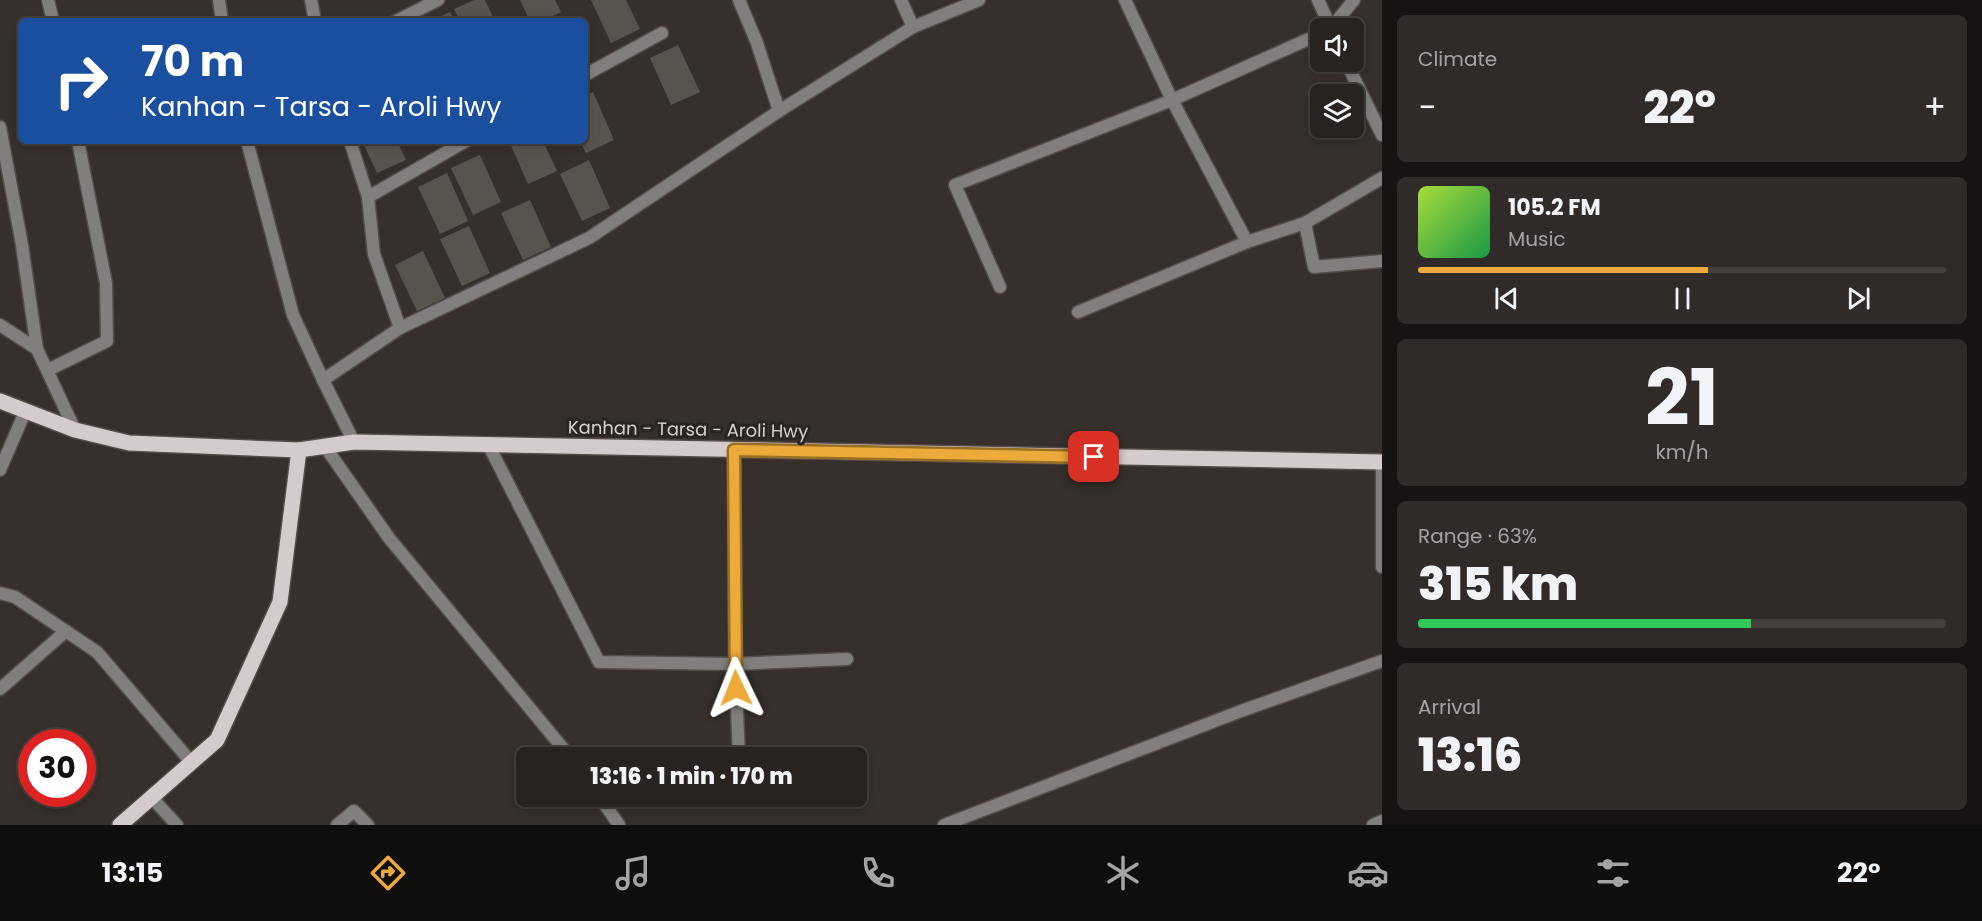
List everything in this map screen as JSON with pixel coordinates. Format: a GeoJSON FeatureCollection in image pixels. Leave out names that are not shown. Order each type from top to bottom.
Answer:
{"type":"FeatureCollection","features":[{"type":"Feature","properties":{"kind":"main road","name":"Kanhan - Tarsa - Aroli Hwy"},"geometry":{"type":"LineString","coordinates":[[0,401],[75,430],[129,443],[299,450],[354,442],[489,444],[1382,462]]}},
{"type":"Feature","properties":{"kind":"main road"},"geometry":{"type":"LineString","coordinates":[[120,825],[153,799],[217,740],[280,602],[299,450]]}},
{"type":"Feature","properties":{"kind":"street"},"geometry":{"type":"LineString","coordinates":[[48,0],[52,18]]}},
{"type":"Feature","properties":{"kind":"street"},"geometry":{"type":"LineString","coordinates":[[219,0],[222,18]]}},
{"type":"Feature","properties":{"kind":"street"},"geometry":{"type":"LineString","coordinates":[[311,0],[314,18]]}},
{"type":"Feature","properties":{"kind":"street"},"geometry":{"type":"LineString","coordinates":[[402,18],[438,0]]}},
{"type":"Feature","properties":{"kind":"street"},"geometry":{"type":"LineString","coordinates":[[739,0],[757,43],[779,111]]}},
{"type":"Feature","properties":{"kind":"street"},"geometry":{"type":"LineString","coordinates":[[901,0],[913,27]]}},
{"type":"Feature","properties":{"kind":"street"},"geometry":{"type":"LineString","coordinates":[[323,380],[400,328],[589,238],[779,111],[913,27],[979,0]]}},
{"type":"Feature","properties":{"kind":"street"},"geometry":{"type":"LineString","coordinates":[[1125,0],[1172,100],[1247,242]]}},
{"type":"Feature","properties":{"kind":"street"},"geometry":{"type":"LineString","coordinates":[[1318,0],[1326,18]]}},
{"type":"Feature","properties":{"kind":"street"},"geometry":{"type":"LineString","coordinates":[[1339,18],[1354,0]]}},
{"type":"Feature","properties":{"kind":"street"},"geometry":{"type":"LineString","coordinates":[[588,73],[662,33]]}},
{"type":"Feature","properties":{"kind":"street"},"geometry":{"type":"LineString","coordinates":[[1000,287],[956,185],[1172,100],[1310,38]]}},
{"type":"Feature","properties":{"kind":"street"},"geometry":{"type":"LineString","coordinates":[[1351,72],[1382,135]]}},
{"type":"Feature","properties":{"kind":"street"},"geometry":{"type":"LineString","coordinates":[[0,128],[22,245],[37,349],[75,430]]}},
{"type":"Feature","properties":{"kind":"street"},"geometry":{"type":"LineString","coordinates":[[48,370],[107,341],[106,283],[79,144]]}},
{"type":"Feature","properties":{"kind":"street"},"geometry":{"type":"LineString","coordinates":[[248,144],[293,315],[354,442]]}},
{"type":"Feature","properties":{"kind":"street"},"geometry":{"type":"LineString","coordinates":[[351,144],[368,197],[374,254],[400,328]]}},
{"type":"Feature","properties":{"kind":"street"},"geometry":{"type":"LineString","coordinates":[[368,197],[461,144]]}},
{"type":"Feature","properties":{"kind":"street"},"geometry":{"type":"LineString","coordinates":[[1078,312],[1247,242],[1305,223],[1382,178]]}},
{"type":"Feature","properties":{"kind":"street"},"geometry":{"type":"LineString","coordinates":[[1305,223],[1314,267],[1382,261]]}},
{"type":"Feature","properties":{"kind":"street"},"geometry":{"type":"LineString","coordinates":[[0,325],[37,349]]}},
{"type":"Feature","properties":{"kind":"street"},"geometry":{"type":"LineString","coordinates":[[0,470],[25,412]]}},
{"type":"Feature","properties":{"kind":"street"},"geometry":{"type":"LineString","coordinates":[[489,444],[599,662],[735,664],[847,659]]}},
{"type":"Feature","properties":{"kind":"street"},"geometry":{"type":"LineString","coordinates":[[324,445],[389,538],[562,747]]}},
{"type":"Feature","properties":{"kind":"street"},"geometry":{"type":"LineString","coordinates":[[734,450],[735,664],[739,747]]}},
{"type":"Feature","properties":{"kind":"street"},"geometry":{"type":"LineString","coordinates":[[1382,462],[1382,567]]}},
{"type":"Feature","properties":{"kind":"street"},"geometry":{"type":"LineString","coordinates":[[0,593],[15,597],[97,652],[192,763]]}},
{"type":"Feature","properties":{"kind":"street"},"geometry":{"type":"LineString","coordinates":[[0,689],[66,631]]}},
{"type":"Feature","properties":{"kind":"street"},"geometry":{"type":"LineString","coordinates":[[944,825],[1241,711],[1382,661]]}},
{"type":"Feature","properties":{"kind":"street"},"geometry":{"type":"LineString","coordinates":[[153,799],[177,825]]}},
{"type":"Feature","properties":{"kind":"street"},"geometry":{"type":"LineString","coordinates":[[607,807],[619,825]]}},
{"type":"Feature","properties":{"kind":"street"},"geometry":{"type":"LineString","coordinates":[[337,825],[354,811],[368,825]]}},
{"type":"Feature","properties":{"kind":"street"},"geometry":{"type":"LineString","coordinates":[[1373,825],[1382,821]]}},
{"type":"Feature","properties":{"kind":"building"},"geometry":{"type":"Polygon","coordinates":[[[474,0],[485,0],[494,18],[458,18],[454,9],[474,0]]]}},
{"type":"Feature","properties":{"kind":"building"},"geometry":{"type":"Polygon","coordinates":[[[520,0],[555,0],[561,12],[548,18],[529,18],[520,0]]]}},
{"type":"Feature","properties":{"kind":"building"},"geometry":{"type":"Polygon","coordinates":[[[591,0],[626,0],[640,29],[611,43],[591,0]]]}},
{"type":"Feature","properties":{"kind":"building"},"geometry":{"type":"Polygon","coordinates":[[[450,12],[453,18],[437,18],[450,12]]]}},
{"type":"Feature","properties":{"kind":"building"},"geometry":{"type":"Polygon","coordinates":[[[678,45],[700,92],[671,105],[650,58],[678,45]]]}},
{"type":"Feature","properties":{"kind":"building"},"geometry":{"type":"Polygon","coordinates":[[[593,92],[614,140],[586,153],[582,144],[588,144],[588,94],[593,92]]]}},
{"type":"Feature","properties":{"kind":"building"},"geometry":{"type":"Polygon","coordinates":[[[363,144],[398,144],[406,160],[377,173],[363,144]]]}},
{"type":"Feature","properties":{"kind":"building"},"geometry":{"type":"Polygon","coordinates":[[[510,144],[544,144],[557,171],[528,184],[510,144]]]}},
{"type":"Feature","properties":{"kind":"building"},"geometry":{"type":"Polygon","coordinates":[[[480,155],[501,202],[473,215],[451,168],[480,155]]]}},
{"type":"Feature","properties":{"kind":"building"},"geometry":{"type":"Polygon","coordinates":[[[589,160],[610,208],[582,221],[560,174],[589,160]]]}},
{"type":"Feature","properties":{"kind":"building"},"geometry":{"type":"Polygon","coordinates":[[[447,173],[468,221],[440,234],[418,187],[447,173]]]}},
{"type":"Feature","properties":{"kind":"building"},"geometry":{"type":"Polygon","coordinates":[[[530,200],[551,247],[523,260],[501,213],[530,200]]]}},
{"type":"Feature","properties":{"kind":"building"},"geometry":{"type":"Polygon","coordinates":[[[469,226],[490,273],[462,286],[440,239],[469,226]]]}},
{"type":"Feature","properties":{"kind":"building"},"geometry":{"type":"Polygon","coordinates":[[[423,251],[445,298],[417,311],[395,265],[423,251]]]}},
{"type":"Feature","properties":{"kind":"route"},"geometry":{"type":"LineString","coordinates":[[736,688],[734,450],[1094,457]]}}]}
